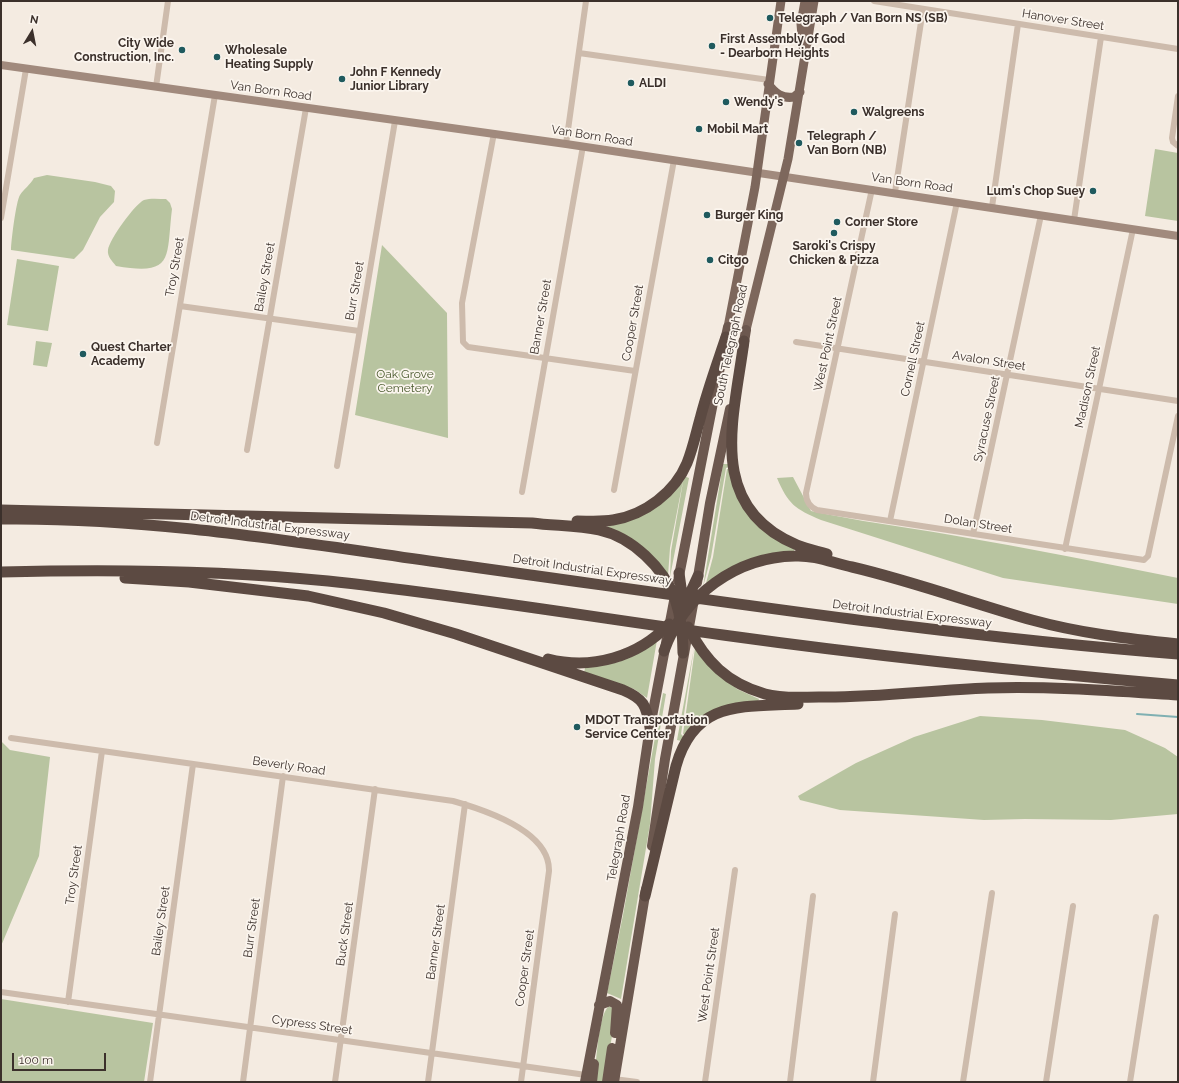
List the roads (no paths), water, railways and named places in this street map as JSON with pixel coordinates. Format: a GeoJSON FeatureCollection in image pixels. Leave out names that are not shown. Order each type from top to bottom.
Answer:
{"type":"FeatureCollection","features":[{"type":"Feature","properties":{"kind":"highway"},"geometry":{"type":"LineString","coordinates":[[532,523],[553,521],[613,520],[631,516],[659,500],[680,477],[687,464],[727,332]]}},
{"type":"Feature","properties":{"kind":"highway","name":"South Telegraph Road"},"geometry":{"type":"LineString","coordinates":[[675,598],[727,332]]}},
{"type":"Feature","properties":{"kind":"highway"},"geometry":{"type":"LineString","coordinates":[[745,336],[731,440],[731,457],[734,476],[741,494],[756,517],[785,538],[798,545],[852,562],[870,571]]}},
{"type":"Feature","properties":{"kind":"highway","name":"South Telegraph Road"},"geometry":{"type":"LineString","coordinates":[[694,600],[710,503],[745,336]]}},
{"type":"Feature","properties":{"kind":"highway"},"geometry":{"type":"LineString","coordinates":[[1,510],[532,523],[600,530],[617,536],[631,545],[653,564],[675,598],[688,628],[710,660],[732,681],[772,695],[841,697],[942,690],[1033,687],[1178,695]]}},
{"type":"Feature","properties":{"kind":"highway","name":"Detroit Industrial Expressway"},"geometry":{"type":"LineString","coordinates":[[1,519],[116,522],[252,535],[938,631],[1178,654]]}},
{"type":"Feature","properties":{"kind":"highway"},"geometry":{"type":"LineString","coordinates":[[518,654],[569,663],[599,662],[620,657],[644,644],[669,624],[694,600],[716,582],[733,571],[753,562],[796,556],[810,557],[870,571],[1034,621],[1095,633],[1178,644]]}},
{"type":"Feature","properties":{"kind":"highway"},"geometry":{"type":"LineString","coordinates":[[1,572],[37,571],[227,574],[327,581],[452,596],[727,636],[983,668],[1178,685]]}},
{"type":"Feature","properties":{"kind":"highway"},"geometry":{"type":"LineString","coordinates":[[37,571],[85,577],[189,582],[308,596],[384,613],[518,654],[635,696],[644,705],[650,728]]}},
{"type":"Feature","properties":{"kind":"highway"},"geometry":{"type":"LineString","coordinates":[[679,573],[683,654]]}},
{"type":"Feature","properties":{"kind":"highway"},"geometry":{"type":"LineString","coordinates":[[664,651],[698,576]]}},
{"type":"Feature","properties":{"kind":"highway","name":"Telegraph Road"},"geometry":{"type":"LineString","coordinates":[[588,1080],[594,1062],[592,1042],[638,807],[650,728],[675,598]]}},
{"type":"Feature","properties":{"kind":"highway"},"geometry":{"type":"LineString","coordinates":[[612,1081],[645,896],[665,759],[694,600]]}},
{"type":"Feature","properties":{"kind":"highway"},"geometry":{"type":"LineString","coordinates":[[645,896],[680,750],[687,738],[697,726],[714,714],[733,708],[807,703],[841,697]]}},
{"type":"Feature","properties":{"kind":"highway"},"geometry":{"type":"LineString","coordinates":[[599,1005],[610,1001],[615,1002],[618,1009],[612,1081]]}},
{"type":"Feature","properties":{"kind":"main road","name":"South Telegraph Road"},"geometry":{"type":"LineString","coordinates":[[727,332],[747,234],[757,173],[781,1]]}},
{"type":"Feature","properties":{"kind":"main road"},"geometry":{"type":"LineString","coordinates":[[804,1],[801,24],[804,66]]}},
{"type":"Feature","properties":{"kind":"main road","name":"South Telegraph Road"},"geometry":{"type":"LineString","coordinates":[[745,336],[784,177],[800,92],[814,1]]}},
{"type":"Feature","properties":{"kind":"main road","name":"Van Born Road"},"geometry":{"type":"LineString","coordinates":[[1,65],[583,146],[1178,236]]}},
{"type":"Feature","properties":{"kind":"main road"},"geometry":{"type":"LineString","coordinates":[[769,82],[773,91],[784,97],[794,97],[800,92]]}},
{"type":"Feature","properties":{"kind":"street"},"geometry":{"type":"LineString","coordinates":[[156,87],[168,1]]}},
{"type":"Feature","properties":{"kind":"street"},"geometry":{"type":"LineString","coordinates":[[566,144],[586,1]]}},
{"type":"Feature","properties":{"kind":"street","name":"Hanover Street"},"geometry":{"type":"LineString","coordinates":[[874,1],[1178,49]]}},
{"type":"Feature","properties":{"kind":"street"},"geometry":{"type":"LineString","coordinates":[[895,192],[923,9]]}},
{"type":"Feature","properties":{"kind":"street"},"geometry":{"type":"LineString","coordinates":[[992,207],[1018,24]]}},
{"type":"Feature","properties":{"kind":"street"},"geometry":{"type":"LineString","coordinates":[[1074,220],[1101,37]]}},
{"type":"Feature","properties":{"kind":"street"},"geometry":{"type":"LineString","coordinates":[[579,53],[769,82]]}},
{"type":"Feature","properties":{"kind":"street"},"geometry":{"type":"LineString","coordinates":[[1,218],[26,69]]}},
{"type":"Feature","properties":{"kind":"street","name":"Troy Street"},"geometry":{"type":"LineString","coordinates":[[157,443],[215,95]]}},
{"type":"Feature","properties":{"kind":"street"},"geometry":{"type":"LineString","coordinates":[[1178,96],[1172,138],[1173,142],[1178,146]]}},
{"type":"Feature","properties":{"kind":"street","name":"Bailey Street"},"geometry":{"type":"LineString","coordinates":[[247,450],[268,319],[306,108]]}},
{"type":"Feature","properties":{"kind":"street","name":"Burr Street"},"geometry":{"type":"LineString","coordinates":[[337,466],[395,121]]}},
{"type":"Feature","properties":{"kind":"street"},"geometry":{"type":"LineString","coordinates":[[494,134],[462,303],[464,344],[468,347],[635,371]]}},
{"type":"Feature","properties":{"kind":"street","name":"Banner Street"},"geometry":{"type":"LineString","coordinates":[[522,492],[583,146]]}},
{"type":"Feature","properties":{"kind":"street","name":"Cooper Street"},"geometry":{"type":"LineString","coordinates":[[614,490],[674,160]]}},
{"type":"Feature","properties":{"kind":"street","name":"West Point Street"},"geometry":{"type":"LineString","coordinates":[[808,503],[806,493],[839,348],[872,189]]}},
{"type":"Feature","properties":{"kind":"street","name":"Cornell Street"},"geometry":{"type":"LineString","coordinates":[[890,521],[957,202]]}},
{"type":"Feature","properties":{"kind":"street","name":"Syracuse Street"},"geometry":{"type":"LineString","coordinates":[[973,534],[1041,215]]}},
{"type":"Feature","properties":{"kind":"street","name":"Madison Street"},"geometry":{"type":"LineString","coordinates":[[1065,549],[1133,229]]}},
{"type":"Feature","properties":{"kind":"street"},"geometry":{"type":"LineString","coordinates":[[180,306],[359,331]]}},
{"type":"Feature","properties":{"kind":"street","name":"Avalon Street"},"geometry":{"type":"LineString","coordinates":[[796,342],[1178,401]]}},
{"type":"Feature","properties":{"kind":"street","name":"Dolan Street"},"geometry":{"type":"LineString","coordinates":[[808,503],[817,510],[1141,561],[1146,559],[1148,556],[1178,416]]}},
{"type":"Feature","properties":{"kind":"street","name":"Beverly Road"},"geometry":{"type":"LineString","coordinates":[[11,738],[444,799],[480,809],[500,818],[533,838],[543,848],[547,856]]}},
{"type":"Feature","properties":{"kind":"street","name":"Troy Street"},"geometry":{"type":"LineString","coordinates":[[68,1002],[102,751]]}},
{"type":"Feature","properties":{"kind":"street","name":"Bailey Street"},"geometry":{"type":"LineString","coordinates":[[150,1082],[193,764]]}},
{"type":"Feature","properties":{"kind":"street","name":"Burr Street"},"geometry":{"type":"LineString","coordinates":[[243,1082],[283,776]]}},
{"type":"Feature","properties":{"kind":"street","name":"Buck Street"},"geometry":{"type":"LineString","coordinates":[[335,1082],[375,789]]}},
{"type":"Feature","properties":{"kind":"street","name":"Banner Street"},"geometry":{"type":"LineString","coordinates":[[428,1082],[465,804]]}},
{"type":"Feature","properties":{"kind":"street","name":"Cooper Street"},"geometry":{"type":"LineString","coordinates":[[521,1082],[549,871],[547,856]]}},
{"type":"Feature","properties":{"kind":"street","name":"West Point Street"},"geometry":{"type":"LineString","coordinates":[[705,1082],[735,870]]}},
{"type":"Feature","properties":{"kind":"street"},"geometry":{"type":"LineString","coordinates":[[963,1082],[992,893]]}},
{"type":"Feature","properties":{"kind":"street"},"geometry":{"type":"LineString","coordinates":[[790,1082],[813,896]]}},
{"type":"Feature","properties":{"kind":"street"},"geometry":{"type":"LineString","coordinates":[[1046,1082],[1073,906]]}},
{"type":"Feature","properties":{"kind":"street"},"geometry":{"type":"LineString","coordinates":[[873,1082],[896,914]]}},
{"type":"Feature","properties":{"kind":"street"},"geometry":{"type":"LineString","coordinates":[[1130,1082],[1156,917]]}},
{"type":"Feature","properties":{"kind":"street","name":"Cypress Street"},"geometry":{"type":"LineString","coordinates":[[1,992],[523,1066],[588,1080]]}},
{"type":"Feature","properties":{"kind":"street"},"geometry":{"type":"LineString","coordinates":[[612,1081],[637,1082]]}},
{"type":"Feature","properties":{"kind":"waterway"},"geometry":{"type":"LineString","coordinates":[[1137,714],[1178,717]]}},
{"type":"Feature","properties":{"kind":"place","name":"Telegraph / Van Born NS (SB)"},"geometry":{"type":"Point","coordinates":[770,18]}},
{"type":"Feature","properties":{"kind":"place","name":"First Assembly of God - Dearborn Heights"},"geometry":{"type":"Point","coordinates":[712,46]}},
{"type":"Feature","properties":{"kind":"place","name":"City Wide Construction, Inc."},"geometry":{"type":"Point","coordinates":[182,50]}},
{"type":"Feature","properties":{"kind":"place","name":"Wholesale Heating Supply"},"geometry":{"type":"Point","coordinates":[217,57]}},
{"type":"Feature","properties":{"kind":"place","name":"John F Kennedy Junior Library"},"geometry":{"type":"Point","coordinates":[342,79]}},
{"type":"Feature","properties":{"kind":"place","name":"ALDI"},"geometry":{"type":"Point","coordinates":[631,83]}},
{"type":"Feature","properties":{"kind":"place","name":"Wendy's"},"geometry":{"type":"Point","coordinates":[726,102]}},
{"type":"Feature","properties":{"kind":"place","name":"Walgreens"},"geometry":{"type":"Point","coordinates":[854,112]}},
{"type":"Feature","properties":{"kind":"place","name":"Mobil Mart"},"geometry":{"type":"Point","coordinates":[699,129]}},
{"type":"Feature","properties":{"kind":"place","name":"Telegraph / Van Born (NB)"},"geometry":{"type":"Point","coordinates":[799,143]}},
{"type":"Feature","properties":{"kind":"place","name":"Lum's Chop Suey"},"geometry":{"type":"Point","coordinates":[1093,191]}},
{"type":"Feature","properties":{"kind":"place","name":"Burger King"},"geometry":{"type":"Point","coordinates":[707,215]}},
{"type":"Feature","properties":{"kind":"place","name":"Corner Store"},"geometry":{"type":"Point","coordinates":[837,222]}},
{"type":"Feature","properties":{"kind":"place","name":"Saroki's Crispy Chicken & Pizza"},"geometry":{"type":"Point","coordinates":[834,233]}},
{"type":"Feature","properties":{"kind":"place","name":"Citgo"},"geometry":{"type":"Point","coordinates":[710,260]}},
{"type":"Feature","properties":{"kind":"place","name":"Quest Charter Academy"},"geometry":{"type":"Point","coordinates":[83,354]}},
{"type":"Feature","properties":{"kind":"place","name":"MDOT Transportation Service Center"},"geometry":{"type":"Point","coordinates":[577,727]}},
{"type":"Feature","properties":{"kind":"park label","name":"Oak Grove Cemetery"},"geometry":{"type":"Point","coordinates":[405,381]}}]}
